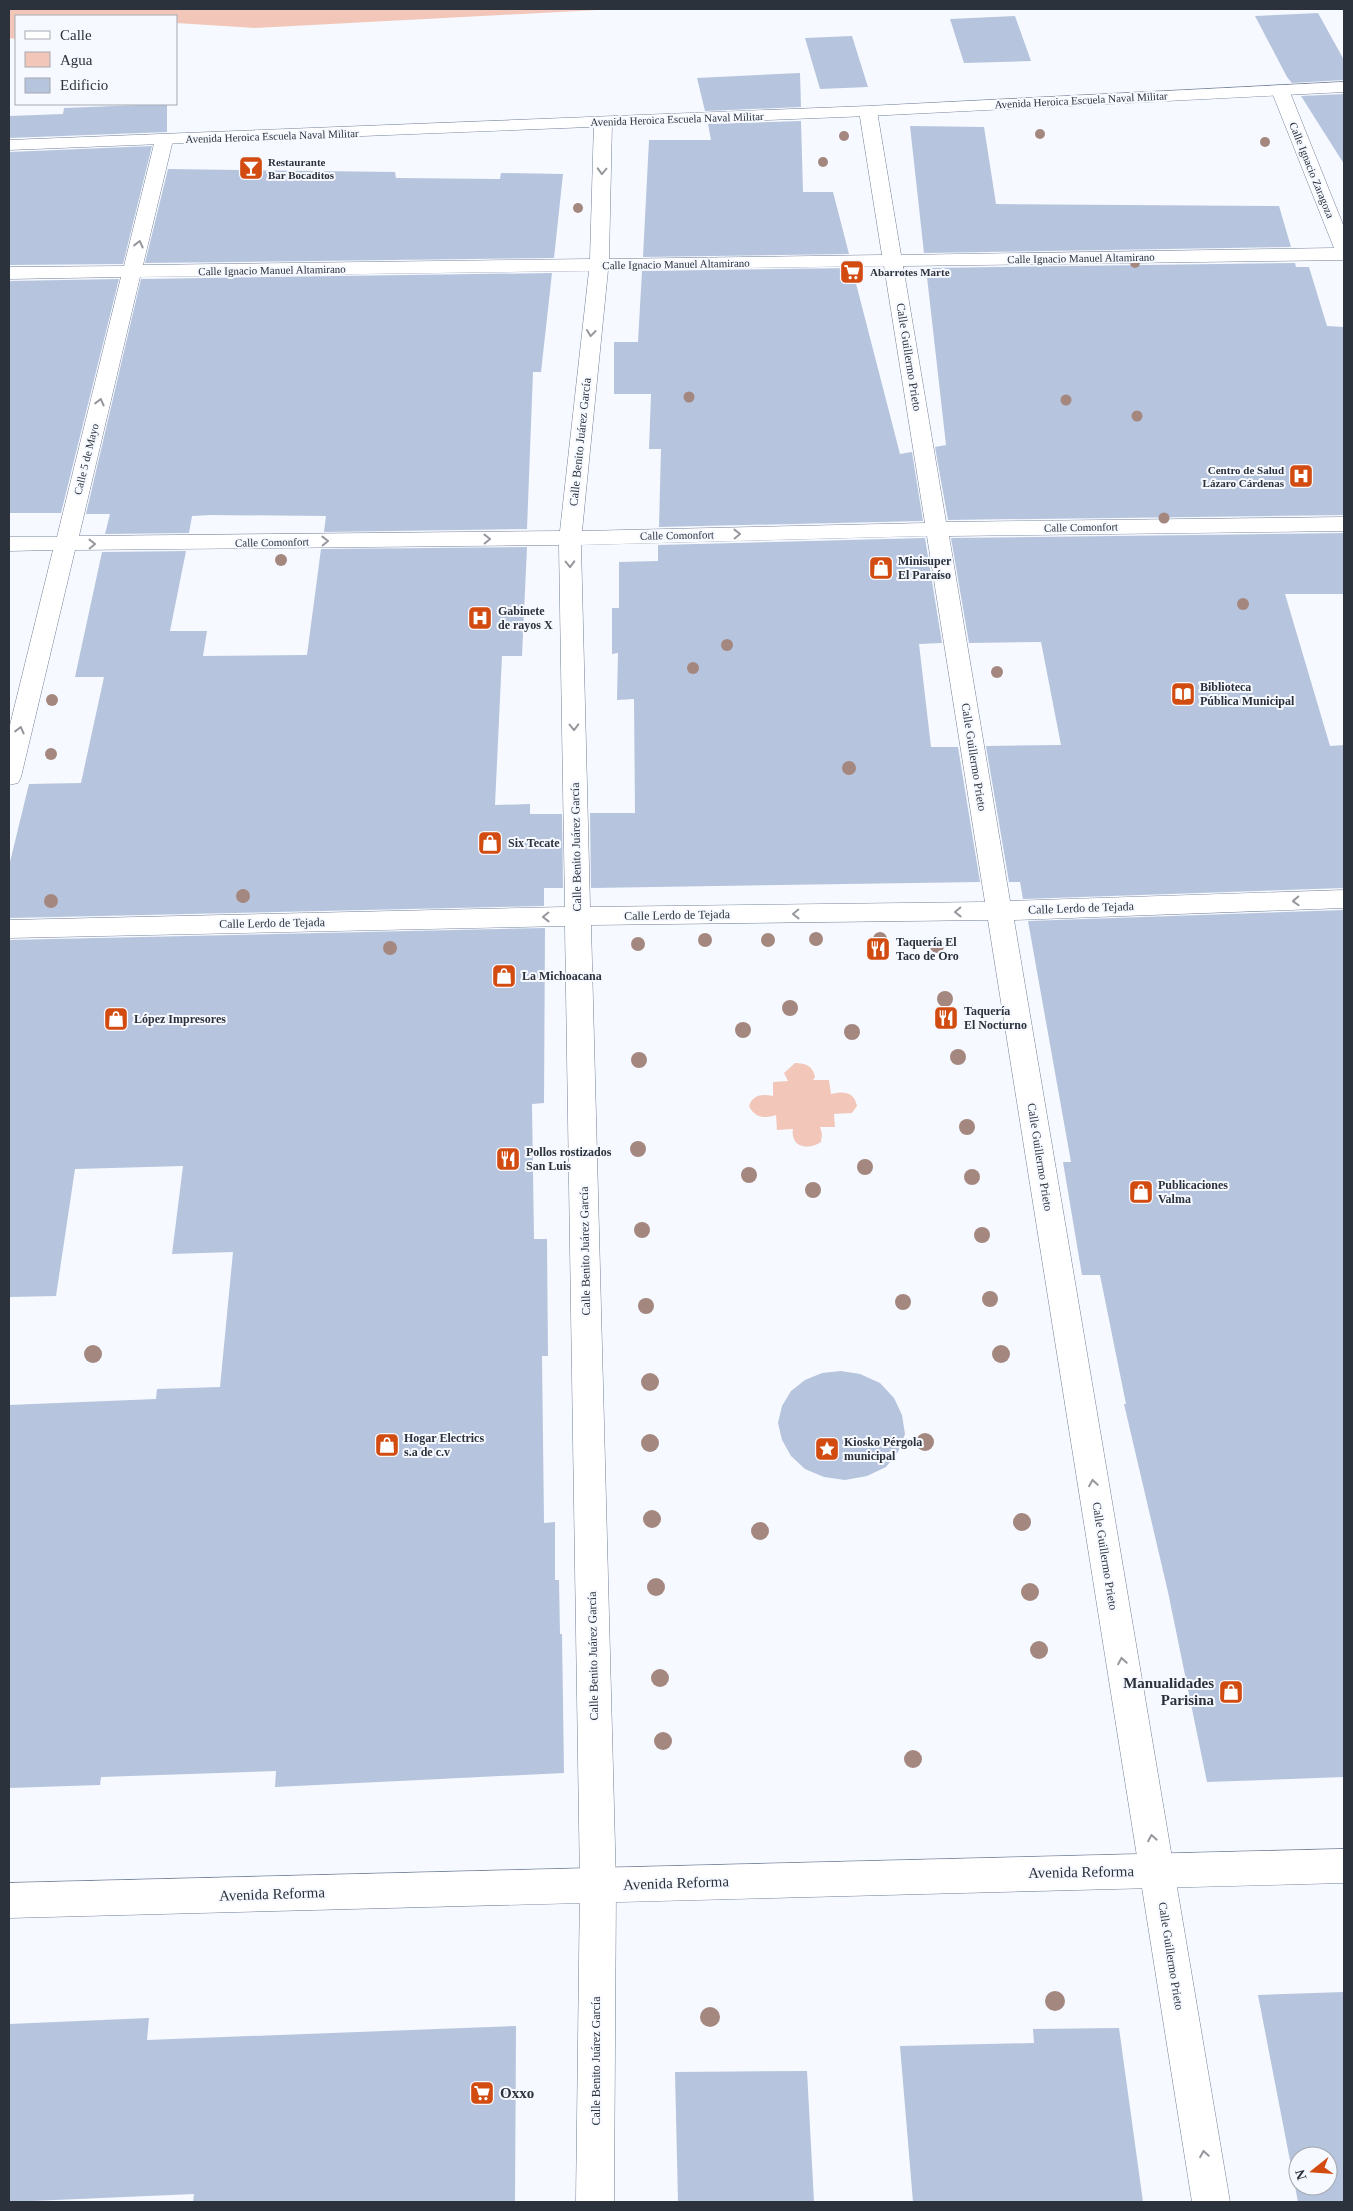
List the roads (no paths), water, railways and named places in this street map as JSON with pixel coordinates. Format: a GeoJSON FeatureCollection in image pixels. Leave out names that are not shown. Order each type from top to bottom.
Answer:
{"type":"FeatureCollection","features":[{"type":"Feature","properties":{"kind":"street","name":"Avenida Heroica Escuela Naval Militar"},"geometry":{"type":"LineString","coordinates":[[9,145],[868,111],[1344,87]]}},
{"type":"Feature","properties":{"kind":"street","name":"Calle Ignacio Zaragoza"},"geometry":{"type":"LineString","coordinates":[[1280,90],[1344,250]]}},
{"type":"Feature","properties":{"kind":"street","name":"Calle Guillermo Prieto"},"geometry":{"type":"LineString","coordinates":[[868,111],[1212,2202]]}},
{"type":"Feature","properties":{"kind":"street","name":"Calle Benito Juárez García"},"geometry":{"type":"LineString","coordinates":[[595,2202],[598,1885],[570,538],[599,265],[603,122]]}},
{"type":"Feature","properties":{"kind":"street","name":"Calle 5 de Mayo"},"geometry":{"type":"LineString","coordinates":[[9,777],[164,140]]}},
{"type":"Feature","properties":{"kind":"street","name":"Calle Ignacio Manuel Altamirano"},"geometry":{"type":"LineString","coordinates":[[9,273],[1344,254]]}},
{"type":"Feature","properties":{"kind":"street","name":"Calle Comonfort"},"geometry":{"type":"LineString","coordinates":[[9,544],[570,538],[937,529],[1344,524]]}},
{"type":"Feature","properties":{"kind":"street","name":"Calle Lerdo de Tejada"},"geometry":{"type":"LineString","coordinates":[[9,929],[578,916],[999,911],[1344,900]]}},
{"type":"Feature","properties":{"kind":"street","name":"Avenida Reforma"},"geometry":{"type":"LineString","coordinates":[[9,1901],[1344,1866]]}},
{"type":"Feature","properties":{"kind":"water"},"geometry":{"type":"Polygon","coordinates":[[[9,9],[615,9],[255,28],[178,23],[178,15],[15,15],[15,39],[9,38],[9,9]]]}},
{"type":"Feature","properties":{"kind":"water"},"geometry":{"type":"Polygon","coordinates":[[[795,1063],[811,1068],[815,1077],[813,1080],[829,1080],[831,1094],[840,1092],[851,1095],[856,1101],[857,1106],[852,1113],[834,1114],[835,1127],[820,1127],[822,1134],[821,1142],[806,1147],[801,1146],[794,1140],[793,1129],[777,1130],[776,1115],[768,1117],[757,1115],[749,1106],[756,1097],[773,1096],[773,1082],[788,1081],[784,1073],[795,1063]]]}},
{"type":"Feature","properties":{"kind":"place","name":"Restaurante Bar Bocaditos"},"geometry":{"type":"Point","coordinates":[251,168]}},
{"type":"Feature","properties":{"kind":"place","name":"Abarrotes Marte"},"geometry":{"type":"Point","coordinates":[852,272]}},
{"type":"Feature","properties":{"kind":"place","name":"Centro de Salud Lázaro Cárdenas"},"geometry":{"type":"Point","coordinates":[1301,476]}},
{"type":"Feature","properties":{"kind":"place","name":"Minisuper El Paraíso"},"geometry":{"type":"Point","coordinates":[881,568]}},
{"type":"Feature","properties":{"kind":"place","name":"Gabinete de rayos X"},"geometry":{"type":"Point","coordinates":[480,618]}},
{"type":"Feature","properties":{"kind":"place","name":"Biblioteca Pública Municipal"},"geometry":{"type":"Point","coordinates":[1183,694]}},
{"type":"Feature","properties":{"kind":"place","name":"Six Tecate"},"geometry":{"type":"Point","coordinates":[490,843]}},
{"type":"Feature","properties":{"kind":"place","name":"Taquería El Taco de Oro"},"geometry":{"type":"Point","coordinates":[878,949]}},
{"type":"Feature","properties":{"kind":"place","name":"La Michoacana"},"geometry":{"type":"Point","coordinates":[504,976]}},
{"type":"Feature","properties":{"kind":"place","name":"Taquería El Nocturno"},"geometry":{"type":"Point","coordinates":[946,1018]}},
{"type":"Feature","properties":{"kind":"place","name":"López Impresores"},"geometry":{"type":"Point","coordinates":[116,1019]}},
{"type":"Feature","properties":{"kind":"place","name":"Pollos rostizados San Luis"},"geometry":{"type":"Point","coordinates":[508,1159]}},
{"type":"Feature","properties":{"kind":"place","name":"Publicaciones Valma"},"geometry":{"type":"Point","coordinates":[1141,1192]}},
{"type":"Feature","properties":{"kind":"place","name":"Hogar Electrics s.a de c.v"},"geometry":{"type":"Point","coordinates":[387,1445]}},
{"type":"Feature","properties":{"kind":"place","name":"Kiosko Pérgola municipal"},"geometry":{"type":"Point","coordinates":[827,1449]}},
{"type":"Feature","properties":{"kind":"place","name":"Manualidades Parisina"},"geometry":{"type":"Point","coordinates":[1231,1692]}},
{"type":"Feature","properties":{"kind":"place","name":"Oxxo"},"geometry":{"type":"Point","coordinates":[482,2093]}}]}
